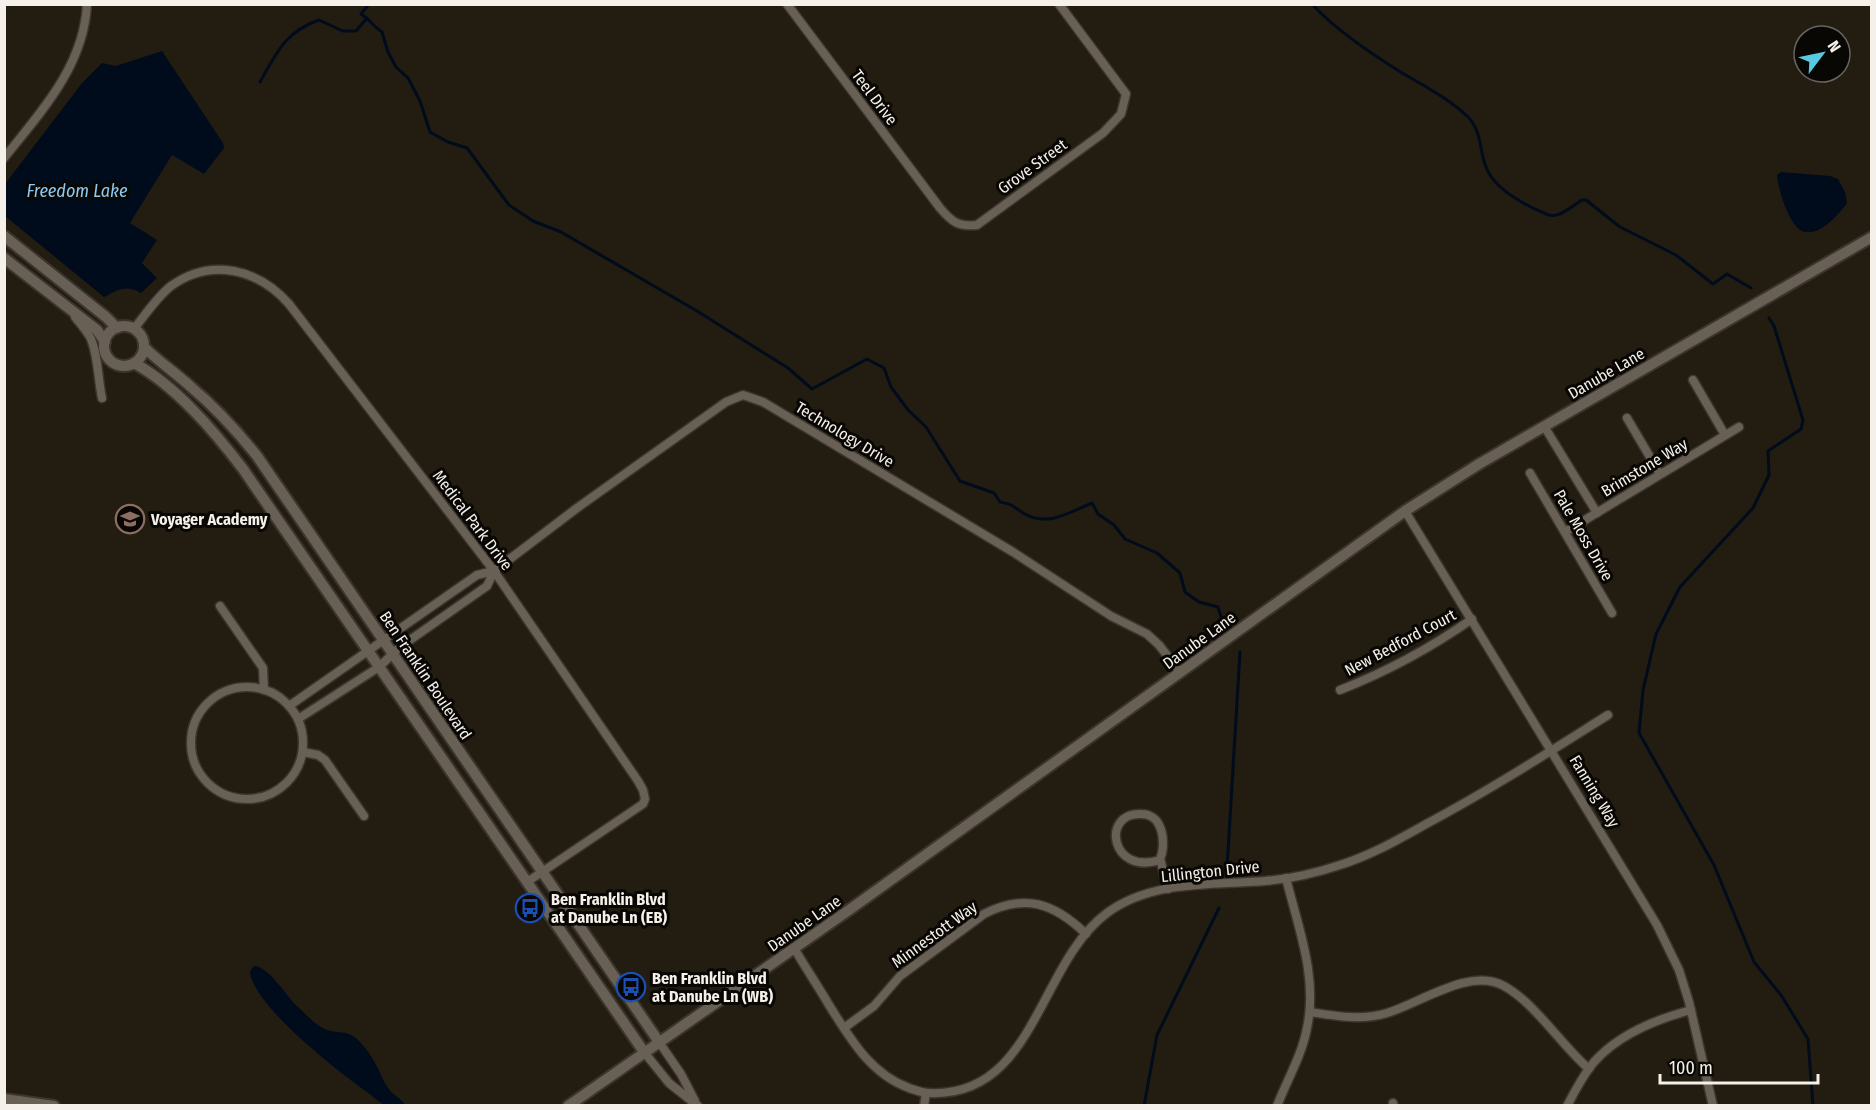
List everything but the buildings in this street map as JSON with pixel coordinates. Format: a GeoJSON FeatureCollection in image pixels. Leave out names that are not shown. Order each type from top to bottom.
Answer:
{"type":"FeatureCollection","features":[{"type":"Feature","properties":{"kind":"street"},"geometry":{"type":"LineString","coordinates":[[4,158],[45,107],[72,65],[82,34],[87,4]]}},
{"type":"Feature","properties":{"kind":"street","name":"Teel Drive"},"geometry":{"type":"LineString","coordinates":[[787,4],[940,208]]}},
{"type":"Feature","properties":{"kind":"street","name":"Grove Street"},"geometry":{"type":"LineString","coordinates":[[940,208],[952,222],[959,225],[977,225],[1103,133],[1121,114],[1126,94],[1059,4]]}},
{"type":"Feature","properties":{"kind":"street"},"geometry":{"type":"LineString","coordinates":[[4,236],[117,328]]}},
{"type":"Feature","properties":{"kind":"street","name":"Danube Lane"},"geometry":{"type":"LineString","coordinates":[[568,1106],[1406,512],[1479,464],[1872,237]]}},
{"type":"Feature","properties":{"kind":"street"},"geometry":{"type":"LineString","coordinates":[[4,258],[97,330],[105,342]]}},
{"type":"Feature","properties":{"kind":"street","name":"Medical Park Drive"},"geometry":{"type":"LineString","coordinates":[[134,329],[171,287],[198,274],[221,269],[234,270],[266,283],[289,304],[494,571],[638,781],[645,799],[643,804],[527,882]]}},
{"type":"Feature","properties":{"kind":"street"},"geometry":{"type":"LineString","coordinates":[[65,306],[91,338],[96,354],[97,376],[102,398]]}},
{"type":"Feature","properties":{"kind":"street"},"geometry":{"type":"LineString","coordinates":[[117,328],[134,329],[141,336],[144,347],[141,356],[134,363],[121,366],[115,364],[106,354],[105,342],[109,333],[117,328]]}},
{"type":"Feature","properties":{"kind":"street","name":"Ben Franklin Boulevard"},"geometry":{"type":"LineString","coordinates":[[144,347],[192,387],[239,433],[276,482],[659,1042]]}},
{"type":"Feature","properties":{"kind":"street","name":"Ben Franklin Boulevard"},"geometry":{"type":"LineString","coordinates":[[134,363],[149,371],[224,444],[279,519],[644,1052]]}},
{"type":"Feature","properties":{"kind":"street"},"geometry":{"type":"LineString","coordinates":[[1693,380],[1725,435]]}},
{"type":"Feature","properties":{"kind":"street","name":"Technology Drive"},"geometry":{"type":"LineString","coordinates":[[289,706],[477,575],[494,571],[577,508],[724,404],[740,396],[750,396],[763,402],[1013,552],[1111,616],[1147,634],[1159,645],[1180,672]]}},
{"type":"Feature","properties":{"kind":"street"},"geometry":{"type":"LineString","coordinates":[[1627,418],[1660,474]]}},
{"type":"Feature","properties":{"kind":"street"},"geometry":{"type":"LineString","coordinates":[[1544,426],[1597,513]]}},
{"type":"Feature","properties":{"kind":"street","name":"Brimstone Way"},"geometry":{"type":"LineString","coordinates":[[1565,532],[1739,427]]}},
{"type":"Feature","properties":{"kind":"street","name":"Pale Moss Drive"},"geometry":{"type":"LineString","coordinates":[[1530,473],[1612,613]]}},
{"type":"Feature","properties":{"kind":"street","name":"Fanning Way"},"geometry":{"type":"LineString","coordinates":[[1406,512],[1657,925],[1679,970],[1691,1010],[1713,1106]]}},
{"type":"Feature","properties":{"kind":"street","name":"Technology Drive"},"geometry":{"type":"LineString","coordinates":[[298,719],[379,667],[400,647],[487,586],[494,571]]}},
{"type":"Feature","properties":{"kind":"street"},"geometry":{"type":"LineString","coordinates":[[220,606],[263,668],[264,690]]}},
{"type":"Feature","properties":{"kind":"street","name":"New Bedford Court"},"geometry":{"type":"LineString","coordinates":[[1340,690],[1423,650],[1472,619]]}},
{"type":"Feature","properties":{"kind":"street"},"geometry":{"type":"LineString","coordinates":[[251,687],[273,694],[289,706],[298,719],[303,752],[293,776],[285,785],[262,798],[236,798],[218,791],[204,778],[192,755],[191,742],[193,729],[201,712],[214,698],[226,691],[251,687]]}},
{"type":"Feature","properties":{"kind":"street","name":"Lillington Drive"},"geometry":{"type":"LineString","coordinates":[[794,948],[844,1028],[864,1056],[883,1074],[897,1083],[926,1093],[963,1089],[996,1072],[1009,1060],[1069,956],[1086,934],[1107,913],[1122,904],[1149,893],[1168,889],[1286,878],[1340,865],[1385,847],[1451,811],[1608,715]]}},
{"type":"Feature","properties":{"kind":"street"},"geometry":{"type":"LineString","coordinates":[[303,752],[318,755],[325,760],[363,816]]}},
{"type":"Feature","properties":{"kind":"street"},"geometry":{"type":"LineString","coordinates":[[1160,860],[1131,861],[1125,857],[1118,850],[1115,842],[1115,832],[1119,823],[1135,813],[1146,814],[1155,819],[1161,828],[1160,860],[1168,889]]}},
{"type":"Feature","properties":{"kind":"street"},"geometry":{"type":"LineString","coordinates":[[1277,1106],[1299,1054],[1310,1012],[1310,977],[1306,952],[1286,878]]}},
{"type":"Feature","properties":{"kind":"street","name":"Minnestott Way"},"geometry":{"type":"LineString","coordinates":[[844,1028],[874,1006],[900,976],[984,914],[998,907],[1015,902],[1036,903],[1065,917],[1086,934]]}},
{"type":"Feature","properties":{"kind":"street"},"geometry":{"type":"LineString","coordinates":[[1310,1012],[1352,1017],[1386,1014],[1448,987],[1480,982],[1503,985],[1523,1001],[1589,1070]]}},
{"type":"Feature","properties":{"kind":"street"},"geometry":{"type":"LineString","coordinates":[[1567,1106],[1589,1070],[1606,1051],[1645,1026],[1671,1015],[1691,1010]]}},
{"type":"Feature","properties":{"kind":"street"},"geometry":{"type":"LineString","coordinates":[[659,1042],[681,1074],[697,1105]]}},
{"type":"Feature","properties":{"kind":"street"},"geometry":{"type":"LineString","coordinates":[[644,1052],[669,1083],[697,1105]]}},
{"type":"Feature","properties":{"kind":"street"},"geometry":{"type":"LineString","coordinates":[[924,1106],[926,1093]]}},
{"type":"Feature","properties":{"kind":"street"},"geometry":{"type":"LineString","coordinates":[[4,1099],[54,1106]]}},
{"type":"Feature","properties":{"kind":"water","name":"Freedom Lake"},"geometry":{"type":"Polygon","coordinates":[[[162,51],[223,143],[224,148],[204,174],[172,155],[130,223],[157,240],[142,263],[157,278],[141,293],[126,288],[104,297],[5,216],[5,184],[82,83],[102,63],[116,66],[162,51]]]}},
{"type":"Feature","properties":{"kind":"water"},"geometry":{"type":"Polygon","coordinates":[[[1781,172],[1830,176],[1838,179],[1845,192],[1847,203],[1823,227],[1805,232],[1794,224],[1785,207],[1777,175],[1781,172]]]}},
{"type":"Feature","properties":{"kind":"water"},"geometry":{"type":"Polygon","coordinates":[[[254,966],[272,976],[317,1025],[326,1030],[348,1033],[363,1045],[387,1086],[405,1105],[390,1106],[381,1103],[337,1070],[299,1037],[280,1019],[254,985],[250,971],[254,966]]]}},
{"type":"Feature","properties":{"kind":"waterway"},"geometry":{"type":"LineString","coordinates":[[369,4],[361,14],[382,32],[388,52],[396,67],[408,78],[420,101],[430,132],[448,142],[467,148],[509,205],[533,221],[561,232],[697,311],[788,368],[812,389],[867,359],[884,368],[891,387],[908,410],[926,427],[960,481],[994,493],[1000,502],[1011,505],[1034,518],[1059,517],[1092,503],[1098,514],[1114,525],[1125,539],[1157,553],[1180,573],[1185,592],[1199,602],[1218,607],[1222,620]]}},
{"type":"Feature","properties":{"kind":"waterway"},"geometry":{"type":"LineString","coordinates":[[1312,4],[1353,40],[1443,97],[1467,116],[1475,127],[1490,175],[1511,195],[1551,215],[1560,214],[1582,200],[1586,200],[1620,227],[1676,255],[1713,284],[1727,274],[1751,288]]}},
{"type":"Feature","properties":{"kind":"waterway"},"geometry":{"type":"LineString","coordinates":[[260,82],[283,44],[307,25],[319,20],[343,31],[356,31],[367,18]]}},
{"type":"Feature","properties":{"kind":"waterway"},"geometry":{"type":"LineString","coordinates":[[1769,318],[1774,326],[1803,420],[1801,429],[1768,451],[1769,475],[1753,508],[1680,587],[1656,634],[1643,690],[1639,733],[1714,865],[1754,962],[1781,995],[1808,1039],[1813,1106]]}},
{"type":"Feature","properties":{"kind":"waterway"},"geometry":{"type":"LineString","coordinates":[[1227,868],[1240,652]]}},
{"type":"Feature","properties":{"kind":"waterway"},"geometry":{"type":"LineString","coordinates":[[1144,1106],[1157,1035],[1219,908]]}},
{"type":"Feature","properties":{"kind":"place","name":"Voyager Academy"},"geometry":{"type":"Point","coordinates":[130,519]}},
{"type":"Feature","properties":{"kind":"place","name":"Ben Franklin Blvd at Danube Ln (EB)"},"geometry":{"type":"Point","coordinates":[530,908]}},
{"type":"Feature","properties":{"kind":"place","name":"Ben Franklin Blvd at Danube Ln (WB)"},"geometry":{"type":"Point","coordinates":[631,987]}}]}
